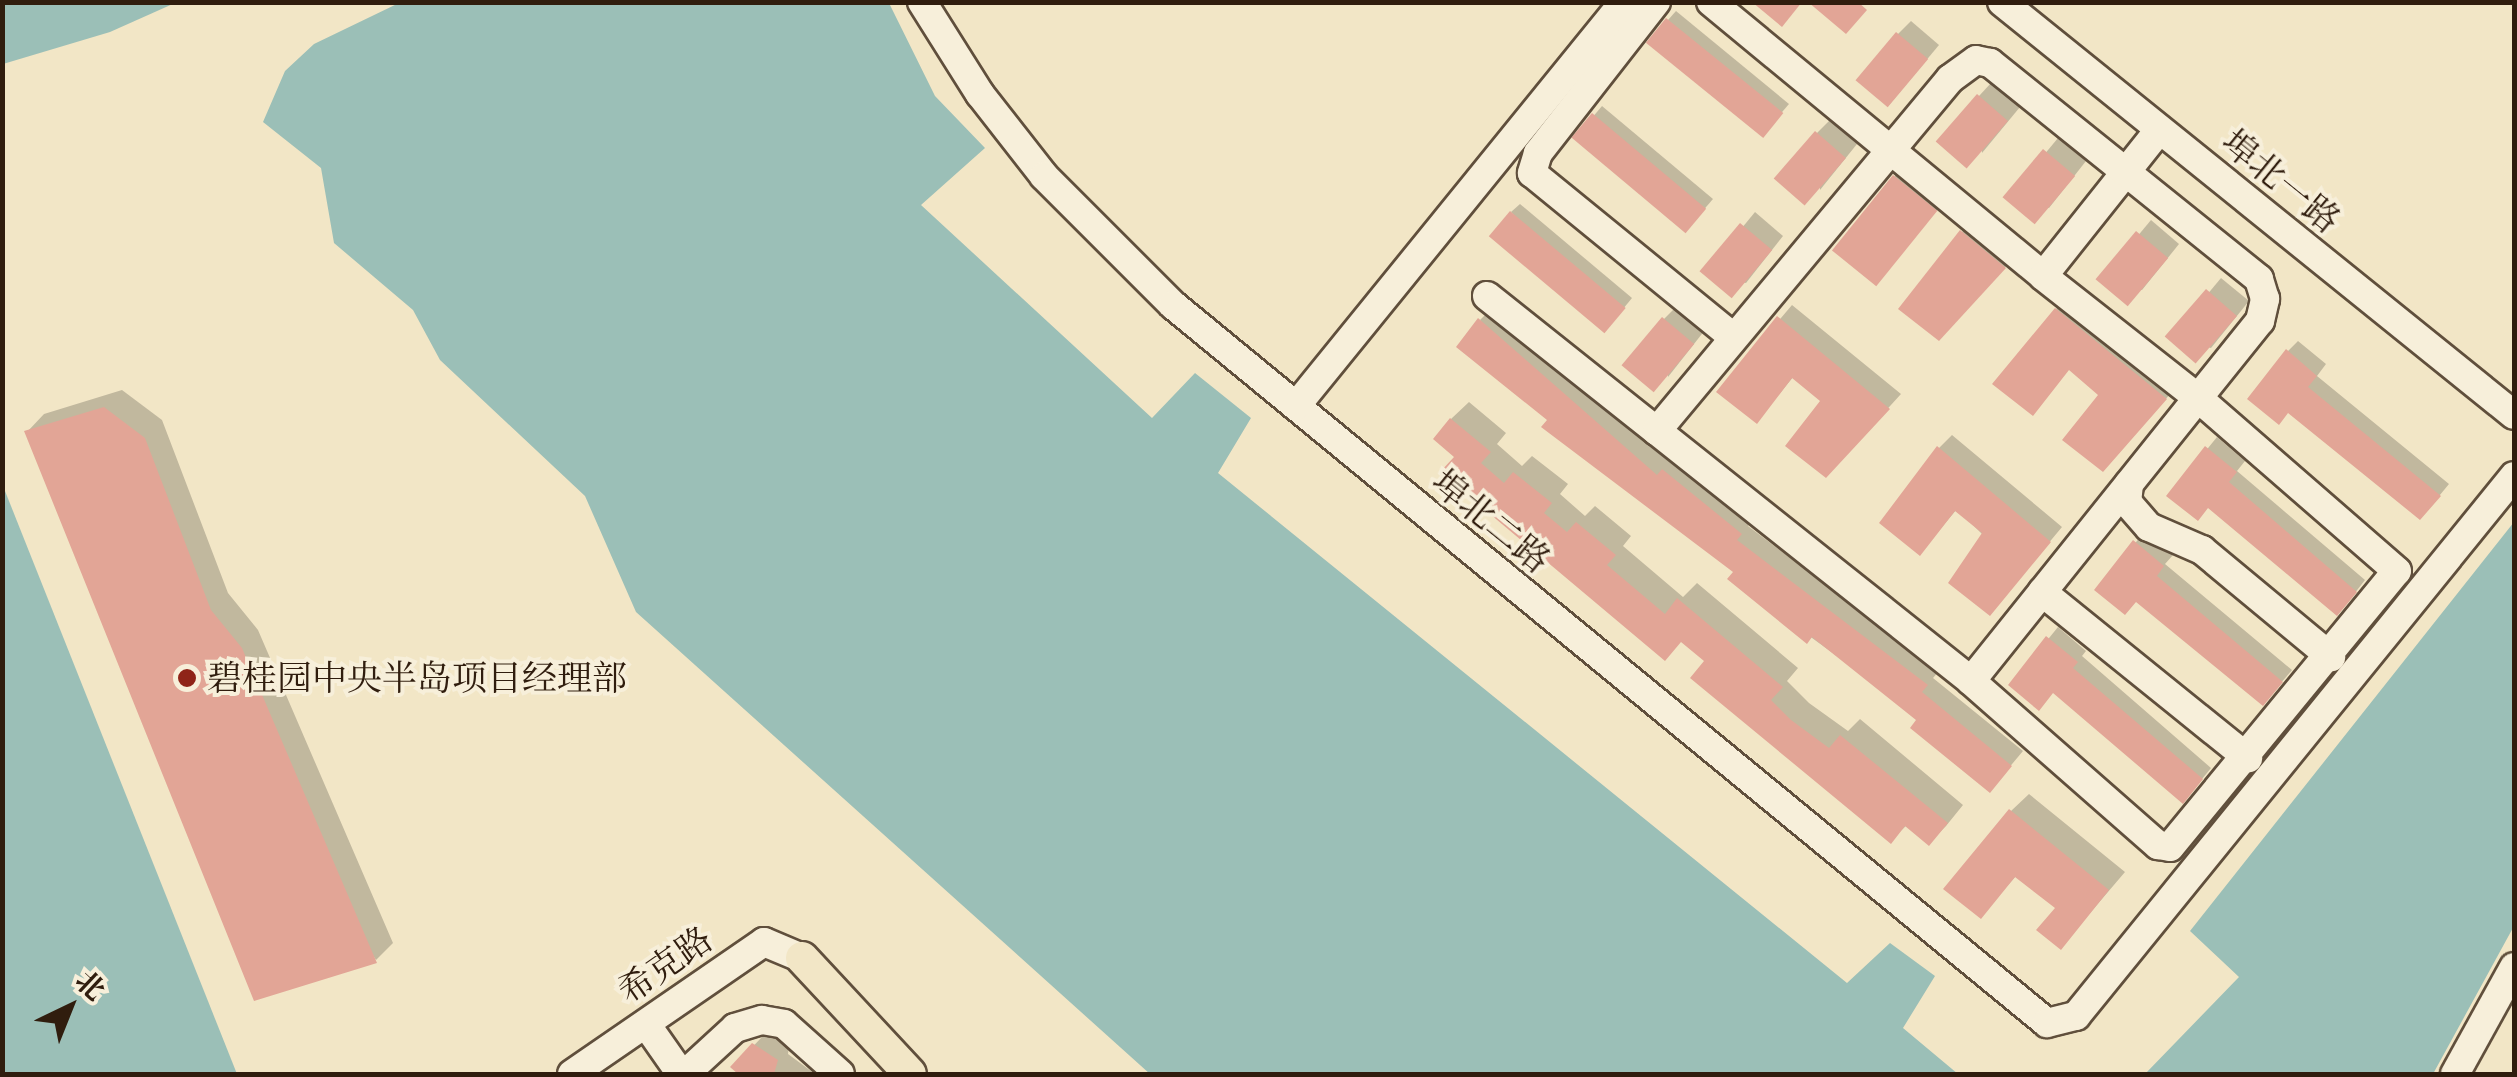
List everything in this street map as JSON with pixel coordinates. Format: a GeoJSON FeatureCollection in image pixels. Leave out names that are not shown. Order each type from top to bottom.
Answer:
{"type":"FeatureCollection","features":[{"type":"Feature","properties":{"kind":"main road"},"geometry":{"type":"LineString","coordinates":[[802,958],[910,1074]]}},
{"type":"Feature","properties":{"kind":"street","name":"埠北二路"},"geometry":{"type":"LineString","coordinates":[[922,2],[980,94],[1080,216],[1203,332],[2038,1018],[2054,1023],[2076,1016],[2514,476]]}},
{"type":"Feature","properties":{"kind":"street"},"geometry":{"type":"LineString","coordinates":[[1296,406],[1624,2]]}},
{"type":"Feature","properties":{"kind":"street"},"geometry":{"type":"LineString","coordinates":[[1656,2],[1538,153],[1532,173],[1732,336]]}},
{"type":"Feature","properties":{"kind":"street"},"geometry":{"type":"LineString","coordinates":[[1487,296],[1971,680],[2158,845],[2179,844],[2394,581],[2394,563],[2198,398],[1711,2]]}},
{"type":"Feature","properties":{"kind":"street","name":"埠北一路"},"geometry":{"type":"LineString","coordinates":[[2002,2],[2514,415]]}},
{"type":"Feature","properties":{"kind":"street"},"geometry":{"type":"LineString","coordinates":[[1657,432],[1732,336],[1962,65],[1976,60],[1990,63],[2259,279],[2265,299],[2260,321],[1971,680]]}},
{"type":"Feature","properties":{"kind":"street"},"geometry":{"type":"LineString","coordinates":[[2044,276],[2160,130]]}},
{"type":"Feature","properties":{"kind":"street"},"geometry":{"type":"LineString","coordinates":[[2128,484],[2128,502],[2149,527],[2202,550],[2331,657]]}},
{"type":"Feature","properties":{"kind":"street"},"geometry":{"type":"LineString","coordinates":[[2042,592],[2248,758]]}},
{"type":"Feature","properties":{"kind":"street","name":"希克路"},"geometry":{"type":"LineString","coordinates":[[572,1074],[764,942],[802,958]]}},
{"type":"Feature","properties":{"kind":"street"},"geometry":{"type":"LineString","coordinates":[[2455,1074],[2514,967]]}},
{"type":"Feature","properties":{"kind":"street"},"geometry":{"type":"LineString","coordinates":[[646,1024],[683,1074],[736,1028],[762,1020],[784,1024],[840,1074]]}},
{"type":"Feature","properties":{"kind":"water"},"geometry":{"type":"Polygon","coordinates":[[[3,2],[175,3],[110,32],[3,64],[3,2]]]}},
{"type":"Feature","properties":{"kind":"water"},"geometry":{"type":"Polygon","coordinates":[[[399,3],[889,3],[935,96],[985,148],[921,205],[1152,418],[1195,373],[1251,418],[1218,473],[1847,983],[1890,943],[1935,976],[1903,1028],[1958,1074],[1150,1074],[636,612],[585,496],[440,360],[413,310],[334,243],[321,168],[263,122],[285,71],[314,44],[399,3]]]}},
{"type":"Feature","properties":{"kind":"water"},"geometry":{"type":"Polygon","coordinates":[[[3,486],[237,1074],[3,1074],[3,486]]]}},
{"type":"Feature","properties":{"kind":"water"},"geometry":{"type":"Polygon","coordinates":[[[2514,522],[2514,926],[2433,1074],[2145,1074],[2239,977],[2190,931],[2514,522]]]}},
{"type":"Feature","properties":{"kind":"building"},"geometry":{"type":"Polygon","coordinates":[[[1752,2],[1802,2],[1782,27],[1752,2]]]}},
{"type":"Feature","properties":{"kind":"building"},"geometry":{"type":"Polygon","coordinates":[[[1808,2],[1858,2],[1867,10],[1846,34],[1808,2]]]}},
{"type":"Feature","properties":{"kind":"building"},"geometry":{"type":"Polygon","coordinates":[[[1666,18],[1783,113],[1763,138],[1646,43],[1666,18]]]}},
{"type":"Feature","properties":{"kind":"building"},"geometry":{"type":"Polygon","coordinates":[[[1896,32],[1928,59],[1888,107],[1856,80],[1896,32]]]}},
{"type":"Feature","properties":{"kind":"building"},"geometry":{"type":"Polygon","coordinates":[[[1977,94],[2008,121],[1967,168],[1936,142],[1977,94]]]}},
{"type":"Feature","properties":{"kind":"building"},"geometry":{"type":"Polygon","coordinates":[[[1592,113],[1706,209],[1686,233],[1571,138],[1592,113]]]}},
{"type":"Feature","properties":{"kind":"building"},"geometry":{"type":"Polygon","coordinates":[[[1815,131],[1846,158],[1805,205],[1774,179],[1815,131]]]}},
{"type":"Feature","properties":{"kind":"building"},"geometry":{"type":"Polygon","coordinates":[[[2043,149],[2075,176],[2035,224],[2003,197],[2043,149]]]}},
{"type":"Feature","properties":{"kind":"building"},"geometry":{"type":"Polygon","coordinates":[[[1893,175],[1937,211],[1876,286],[1832,250],[1893,175]]]}},
{"type":"Feature","properties":{"kind":"building"},"geometry":{"type":"Polygon","coordinates":[[[1510,211],[1626,308],[1604,333],[1489,236],[1510,211]]]}},
{"type":"Feature","properties":{"kind":"building"},"geometry":{"type":"Polygon","coordinates":[[[1740,223],[1772,250],[1732,298],[1700,271],[1740,223]]]}},
{"type":"Feature","properties":{"kind":"building"},"geometry":{"type":"Polygon","coordinates":[[[1960,230],[2006,268],[1939,341],[1898,309],[1960,230]]]}},
{"type":"Feature","properties":{"kind":"building"},"geometry":{"type":"Polygon","coordinates":[[[2136,231],[2168,258],[2128,306],[2096,279],[2136,231]]]}},
{"type":"Feature","properties":{"kind":"building"},"geometry":{"type":"Polygon","coordinates":[[[2206,289],[2237,316],[2196,363],[2165,337],[2206,289]]]}},
{"type":"Feature","properties":{"kind":"building"},"geometry":{"type":"Polygon","coordinates":[[[2055,308],[2167,399],[2103,472],[2062,440],[2098,395],[2069,370],[2033,416],[1992,384],[2055,308]]]}},
{"type":"Feature","properties":{"kind":"building"},"geometry":{"type":"Polygon","coordinates":[[[1777,316],[1890,409],[1826,478],[1785,446],[1820,401],[1792,378],[1757,424],[1716,392],[1777,316]]]}},
{"type":"Feature","properties":{"kind":"building"},"geometry":{"type":"Polygon","coordinates":[[[1662,317],[1694,344],[1654,392],[1622,365],[1662,317]]]}},
{"type":"Feature","properties":{"kind":"building"},"geometry":{"type":"Polygon","coordinates":[[[1478,318],[1657,475],[1662,469],[1742,534],[1737,540],[1928,685],[1922,692],[2012,766],[1990,793],[1910,728],[1916,720],[1812,637],[1807,644],[1727,579],[1733,572],[1541,427],[1547,420],[1456,347],[1478,318]]]}},
{"type":"Feature","properties":{"kind":"building"},"geometry":{"type":"Polygon","coordinates":[[[2286,349],[2317,376],[2308,387],[2441,496],[2420,520],[2288,413],[2279,425],[2247,399],[2286,349]]]}},
{"type":"Feature","properties":{"kind":"building","name":"碧桂园中央半岛项目经理部"},"geometry":{"type":"Polygon","coordinates":[[[104,407],[145,438],[211,610],[242,648],[377,963],[254,1001],[24,431],[104,407]]]}},
{"type":"Feature","properties":{"kind":"building"},"geometry":{"type":"Polygon","coordinates":[[[1450,418],[1491,452],[1481,463],[1504,483],[1513,472],[1552,503],[1544,513],[1567,532],[1576,522],[1616,555],[1607,565],[1665,614],[1677,598],[1783,687],[1771,700],[1791,720],[1829,748],[1840,735],[1948,823],[1929,846],[1905,826],[1891,844],[1690,678],[1704,661],[1681,642],[1665,661],[1440,472],[1454,457],[1433,439],[1450,418]]]}},
{"type":"Feature","properties":{"kind":"building"},"geometry":{"type":"Polygon","coordinates":[[[1937,446],[2051,542],[1990,616],[1948,583],[1982,533],[1955,511],[1920,556],[1879,523],[1937,446]]]}},
{"type":"Feature","properties":{"kind":"building"},"geometry":{"type":"Polygon","coordinates":[[[2205,446],[2237,472],[2229,482],[2357,592],[2337,616],[2208,508],[2198,521],[2166,496],[2205,446]]]}},
{"type":"Feature","properties":{"kind":"building"},"geometry":{"type":"Polygon","coordinates":[[[2133,540],[2164,566],[2157,576],[2283,682],[2263,706],[2136,602],[2125,615],[2094,590],[2133,540]]]}},
{"type":"Feature","properties":{"kind":"building"},"geometry":{"type":"Polygon","coordinates":[[[2046,636],[2078,662],[2073,668],[2203,779],[2183,804],[2053,693],[2039,711],[2008,685],[2046,636]]]}},
{"type":"Feature","properties":{"kind":"building"},"geometry":{"type":"Polygon","coordinates":[[[2009,809],[2109,890],[2061,950],[2036,930],[2055,908],[2015,877],[1981,919],[1943,889],[2009,809]]]}},
{"type":"Feature","properties":{"kind":"building"},"geometry":{"type":"Polygon","coordinates":[[[752,1043],[778,1060],[774,1074],[738,1074],[730,1067],[752,1043]]]}},
{"type":"Feature","properties":{"kind":"place","name":"碧桂园中央半岛项目经理部"},"geometry":{"type":"Point","coordinates":[187,678]}}]}
